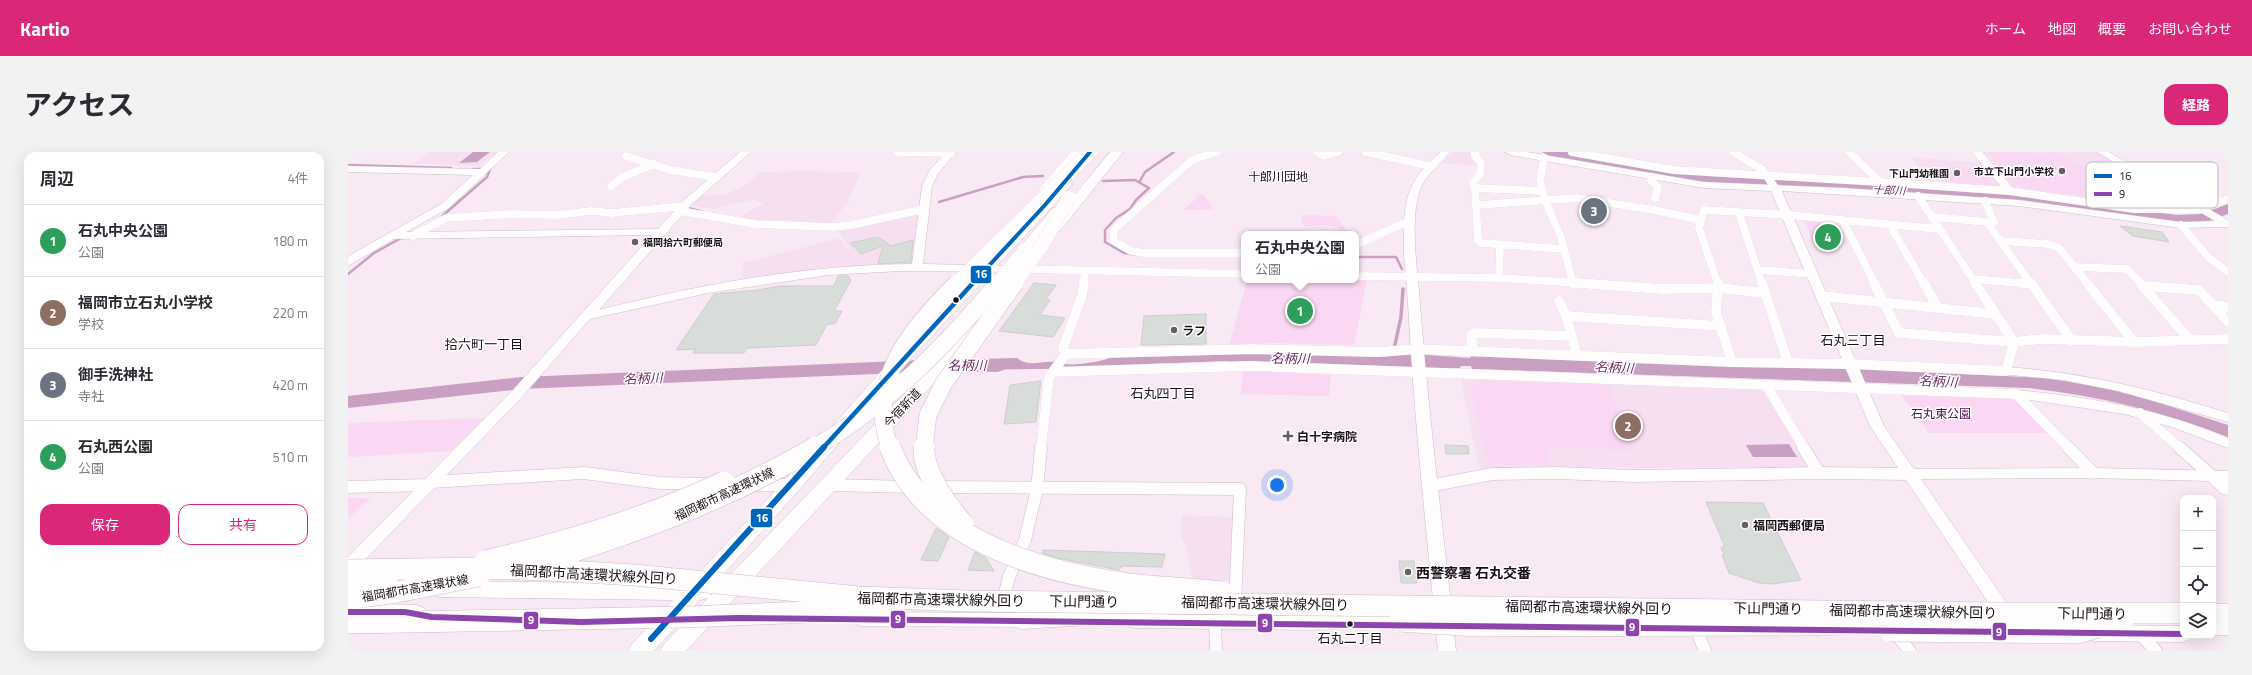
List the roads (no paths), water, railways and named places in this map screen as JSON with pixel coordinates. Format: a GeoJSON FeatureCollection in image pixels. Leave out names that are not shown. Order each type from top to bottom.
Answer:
{"type":"FeatureCollection","features":[{"type":"Feature","properties":{"kind":"highway"},"geometry":{"type":"LineString","coordinates":[[1040,212],[1082,152]]}},
{"type":"Feature","properties":{"kind":"highway"},"geometry":{"type":"LineString","coordinates":[[1090,152],[929,312],[896,357],[886,388],[883,411],[888,443],[897,464],[911,485],[939,515],[987,544],[1028,561],[1081,576],[1117,582],[1210,591],[1304,606]]}},
{"type":"Feature","properties":{"kind":"highway","name":"今宿新道"},"geometry":{"type":"LineString","coordinates":[[672,651],[947,358],[1014,256],[1040,212],[1090,152]]}},
{"type":"Feature","properties":{"kind":"highway"},"geometry":{"type":"LineString","coordinates":[[1014,256],[1095,152]]}},
{"type":"Feature","properties":{"kind":"highway"},"geometry":{"type":"LineString","coordinates":[[348,585],[466,566],[582,537],[678,502],[787,450],[849,411],[901,370],[1014,256],[1110,152]]}},
{"type":"Feature","properties":{"kind":"highway","name":"今宿新道"},"geometry":{"type":"LineString","coordinates":[[640,651],[792,485],[904,356],[987,268],[1014,256],[1117,152]]}},
{"type":"Feature","properties":{"kind":"highway"},"geometry":{"type":"LineString","coordinates":[[1069,198],[1042,245],[944,383],[932,405],[925,431],[924,451],[932,479],[949,509],[967,529],[1021,563],[1048,574],[1183,606],[1484,626],[1802,625],[2010,621],[2180,625]]}},
{"type":"Feature","properties":{"kind":"highway","name":"福岡都市高速環状線"},"geometry":{"type":"LineString","coordinates":[[348,599],[397,592],[466,579],[528,565],[588,548],[686,513],[766,475],[796,459],[861,418],[915,374],[965,322],[1014,256]]}},
{"type":"Feature","properties":{"kind":"highway","name":"福岡都市高速環状線外回り"},"geometry":{"type":"LineString","coordinates":[[348,570],[479,568],[557,571],[634,575],[867,598],[968,601],[2141,623],[2180,615]]}},
{"type":"Feature","properties":{"kind":"highway"},"geometry":{"type":"LineString","coordinates":[[348,585],[424,589],[726,593]]}},
{"type":"Feature","properties":{"kind":"highway"},"geometry":{"type":"LineString","coordinates":[[348,623],[686,617],[1073,604],[1899,613],[2010,621]]}},
{"type":"Feature","properties":{"kind":"highway"},"geometry":{"type":"LineString","coordinates":[[1498,605],[1502,613],[1527,615],[1776,618],[1846,631],[2078,632],[2141,623]]}},
{"type":"Feature","properties":{"kind":"highway"},"geometry":{"type":"LineString","coordinates":[[1021,620],[1183,606]]}},
{"type":"Feature","properties":{"kind":"highway"},"geometry":{"type":"LineString","coordinates":[[348,612],[405,612],[432,617],[581,622],[702,620]]}},
{"type":"Feature","properties":{"kind":"highway"},"geometry":{"type":"LineString","coordinates":[[2216,614],[2228,614]]}},
{"type":"Feature","properties":{"kind":"highway"},"geometry":{"type":"LineString","coordinates":[[2216,626],[2228,626]]}},
{"type":"Feature","properties":{"kind":"main road","name":"下山門通り"},"geometry":{"type":"LineString","coordinates":[[726,593],[1003,600],[1689,606],[2010,621],[2141,623],[2180,633]]}},
{"type":"Feature","properties":{"kind":"main road","name":"下山門通り"},"geometry":{"type":"LineString","coordinates":[[702,620],[738,618],[1444,624],[1894,632],[2010,621],[2180,614]]}},
{"type":"Feature","properties":{"kind":"main road"},"geometry":{"type":"LineString","coordinates":[[2216,634],[2228,634]]}},
{"type":"Feature","properties":{"kind":"street"},"geometry":{"type":"LineString","coordinates":[[403,236],[445,206],[504,152]]}},
{"type":"Feature","properties":{"kind":"street"},"geometry":{"type":"LineString","coordinates":[[348,566],[517,394],[683,208],[715,177],[746,152]]}},
{"type":"Feature","properties":{"kind":"street"},"geometry":{"type":"LineString","coordinates":[[898,152],[951,152]]}},
{"type":"Feature","properties":{"kind":"street"},"geometry":{"type":"LineString","coordinates":[[917,268],[927,186],[933,173],[951,152]]}},
{"type":"Feature","properties":{"kind":"street"},"geometry":{"type":"LineString","coordinates":[[1014,256],[1039,195],[1076,152]]}},
{"type":"Feature","properties":{"kind":"street"},"geometry":{"type":"LineString","coordinates":[[1218,152],[1192,160],[1118,226],[1113,232],[1114,241],[1126,249],[1145,253],[1241,253]]}},
{"type":"Feature","properties":{"kind":"street"},"geometry":{"type":"LineString","coordinates":[[1317,152],[1320,155],[1328,156],[1338,152]]}},
{"type":"Feature","properties":{"kind":"street"},"geometry":{"type":"LineString","coordinates":[[1366,152],[1430,166]]}},
{"type":"Feature","properties":{"kind":"street"},"geometry":{"type":"LineString","coordinates":[[1445,152],[1430,166],[1421,178],[1415,190],[1412,200],[1411,224],[1412,277],[1417,349],[1429,486],[1447,651]]}},
{"type":"Feature","properties":{"kind":"street"},"geometry":{"type":"LineString","coordinates":[[1475,152],[1474,156],[1481,163],[1480,175],[1473,182],[1478,205],[1474,226],[1478,241],[1481,243],[1500,245],[1563,249]]}},
{"type":"Feature","properties":{"kind":"street"},"geometry":{"type":"LineString","coordinates":[[1510,152],[1704,185],[1984,200],[2051,207],[2139,221],[2181,225],[2228,224]]}},
{"type":"Feature","properties":{"kind":"street"},"geometry":{"type":"LineString","coordinates":[[1572,152],[1602,154],[1674,170],[1718,174],[1768,175],[1904,183],[2010,191],[2086,202]]}},
{"type":"Feature","properties":{"kind":"street"},"geometry":{"type":"LineString","coordinates":[[1733,152],[1757,165],[1768,175],[1788,215],[1877,426],[2010,621]]}},
{"type":"Feature","properties":{"kind":"street"},"geometry":{"type":"LineString","coordinates":[[1849,152],[1880,182]]}},
{"type":"Feature","properties":{"kind":"street"},"geometry":{"type":"LineString","coordinates":[[1977,152],[2010,191]]}},
{"type":"Feature","properties":{"kind":"street"},"geometry":{"type":"LineString","coordinates":[[2102,152],[2119,162]]}},
{"type":"Feature","properties":{"kind":"street"},"geometry":{"type":"LineString","coordinates":[[1595,167],[1602,154]]}},
{"type":"Feature","properties":{"kind":"street"},"geometry":{"type":"LineString","coordinates":[[626,156],[670,170],[715,177]]}},
{"type":"Feature","properties":{"kind":"street"},"geometry":{"type":"LineString","coordinates":[[1544,158],[1540,181],[1542,191],[1561,237],[1573,284]]}},
{"type":"Feature","properties":{"kind":"street"},"geometry":{"type":"LineString","coordinates":[[611,186],[623,177],[654,164]]}},
{"type":"Feature","properties":{"kind":"street"},"geometry":{"type":"LineString","coordinates":[[348,168],[484,169]]}},
{"type":"Feature","properties":{"kind":"street"},"geometry":{"type":"LineString","coordinates":[[1652,177],[1651,180],[1658,188],[1655,198]]}},
{"type":"Feature","properties":{"kind":"street"},"geometry":{"type":"LineString","coordinates":[[1904,183],[1933,217],[1939,229],[2014,342],[2006,371]]}},
{"type":"Feature","properties":{"kind":"street"},"geometry":{"type":"LineString","coordinates":[[1475,188],[1542,191]]}},
{"type":"Feature","properties":{"kind":"street"},"geometry":{"type":"LineString","coordinates":[[1478,205],[1526,200],[1545,201],[1577,198],[1654,210],[1701,220]]}},
{"type":"Feature","properties":{"kind":"street"},"geometry":{"type":"LineString","coordinates":[[2218,202],[2228,199]]}},
{"type":"Feature","properties":{"kind":"street"},"geometry":{"type":"LineString","coordinates":[[1933,217],[1994,222],[1984,200]]}},
{"type":"Feature","properties":{"kind":"street"},"geometry":{"type":"LineString","coordinates":[[348,263],[361,253],[446,218],[512,214],[556,214],[591,211],[612,213],[683,208],[688,211],[755,224],[833,227],[852,225],[924,209]]}},
{"type":"Feature","properties":{"kind":"street"},"geometry":{"type":"LineString","coordinates":[[2128,208],[2202,208]]}},
{"type":"Feature","properties":{"kind":"street"},"geometry":{"type":"LineString","coordinates":[[2199,209],[2228,224]]}},
{"type":"Feature","properties":{"kind":"street"},"geometry":{"type":"LineString","coordinates":[[1732,362],[1716,313],[1718,288],[1715,272],[1699,228],[1704,210],[1788,215],[1939,229]]}},
{"type":"Feature","properties":{"kind":"street"},"geometry":{"type":"LineString","coordinates":[[1739,213],[1788,363]]}},
{"type":"Feature","properties":{"kind":"street"},"geometry":{"type":"LineString","coordinates":[[1843,221],[1899,333],[2014,342],[2042,339],[2134,342],[2228,339]]}},
{"type":"Feature","properties":{"kind":"street"},"geometry":{"type":"LineString","coordinates":[[1987,222],[2072,341]]}},
{"type":"Feature","properties":{"kind":"street"},"geometry":{"type":"LineString","coordinates":[[1359,244],[1402,224],[1411,224]]}},
{"type":"Feature","properties":{"kind":"street"},"geometry":{"type":"LineString","coordinates":[[1890,225],[1938,308]]}},
{"type":"Feature","properties":{"kind":"street"},"geometry":{"type":"LineString","coordinates":[[2181,225],[2208,257],[2228,272]]}},
{"type":"Feature","properties":{"kind":"street"},"geometry":{"type":"LineString","coordinates":[[403,236],[660,232]]}},
{"type":"Feature","properties":{"kind":"street"},"geometry":{"type":"LineString","coordinates":[[2000,241],[2048,244],[2059,248],[2134,342]]}},
{"type":"Feature","properties":{"kind":"street"},"geometry":{"type":"LineString","coordinates":[[1499,278],[1500,245]]}},
{"type":"Feature","properties":{"kind":"street"},"geometry":{"type":"LineString","coordinates":[[588,316],[741,282],[830,271],[917,268],[987,268],[1014,256],[1085,272],[1241,274]]}},
{"type":"Feature","properties":{"kind":"street"},"geometry":{"type":"LineString","coordinates":[[2075,268],[2127,270],[2190,340]]}},
{"type":"Feature","properties":{"kind":"street"},"geometry":{"type":"LineString","coordinates":[[1758,270],[1813,274]]}},
{"type":"Feature","properties":{"kind":"street"},"geometry":{"type":"LineString","coordinates":[[1066,354],[1063,348],[1082,295],[1085,272]]}},
{"type":"Feature","properties":{"kind":"street"},"geometry":{"type":"LineString","coordinates":[[1359,276],[1499,278],[1662,289],[1718,288],[1765,293]]}},
{"type":"Feature","properties":{"kind":"street"},"geometry":{"type":"LineString","coordinates":[[1973,279],[2031,284]]}},
{"type":"Feature","properties":{"kind":"street"},"geometry":{"type":"LineString","coordinates":[[2142,286],[2199,290],[2228,322]]}},
{"type":"Feature","properties":{"kind":"street"},"geometry":{"type":"LineString","coordinates":[[1822,296],[1995,314]]}},
{"type":"Feature","properties":{"kind":"street"},"geometry":{"type":"LineString","coordinates":[[1559,301],[1566,316],[1577,355]]}},
{"type":"Feature","properties":{"kind":"street"},"geometry":{"type":"LineString","coordinates":[[2212,305],[2228,307]]}},
{"type":"Feature","properties":{"kind":"street"},"geometry":{"type":"LineString","coordinates":[[1566,316],[1720,326]]}},
{"type":"Feature","properties":{"kind":"street"},"geometry":{"type":"LineString","coordinates":[[1472,351],[1472,334],[1474,333],[1572,336]]}},
{"type":"Feature","properties":{"kind":"street"},"geometry":{"type":"LineString","coordinates":[[1066,354],[1265,349],[1393,351],[1417,349],[1732,362],[1851,364],[2040,372],[2089,379],[2178,402],[2228,418]]}},
{"type":"Feature","properties":{"kind":"street"},"geometry":{"type":"LineString","coordinates":[[1265,349],[1265,367]]}},
{"type":"Feature","properties":{"kind":"street"},"geometry":{"type":"LineString","coordinates":[[1003,600],[1009,577],[1025,540],[1037,489],[1050,377],[1066,354]]}},
{"type":"Feature","properties":{"kind":"street"},"geometry":{"type":"LineString","coordinates":[[1053,372],[1265,367],[1380,372],[1420,371],[2016,394],[2063,398],[2140,413],[2228,443]]}},
{"type":"Feature","properties":{"kind":"street"},"geometry":{"type":"LineString","coordinates":[[1766,385],[1819,473]]}},
{"type":"Feature","properties":{"kind":"street"},"geometry":{"type":"LineString","coordinates":[[2016,394],[2093,474]]}},
{"type":"Feature","properties":{"kind":"street"},"geometry":{"type":"LineString","coordinates":[[2140,413],[2228,490]]}},
{"type":"Feature","properties":{"kind":"street"},"geometry":{"type":"LineString","coordinates":[[348,487],[584,473],[660,483],[792,485]]}},
{"type":"Feature","properties":{"kind":"street"},"geometry":{"type":"LineString","coordinates":[[1429,486],[1492,474],[1558,473],[1633,476],[1819,473],[2228,476]]}},
{"type":"Feature","properties":{"kind":"street"},"geometry":{"type":"LineString","coordinates":[[829,485],[1037,489],[1240,490],[1235,602]]}},
{"type":"Feature","properties":{"kind":"street"},"geometry":{"type":"LineString","coordinates":[[1215,622],[1216,651]]}},
{"type":"Feature","properties":{"kind":"street"},"geometry":{"type":"LineString","coordinates":[[2141,623],[2156,651]]}},
{"type":"Feature","properties":{"kind":"street"},"geometry":{"type":"LineString","coordinates":[[1696,629],[1705,651]]}},
{"type":"Feature","properties":{"kind":"street"},"geometry":{"type":"LineString","coordinates":[[1894,632],[1910,651]]}},
{"type":"Feature","properties":{"kind":"water"},"geometry":{"type":"Polygon","coordinates":[[[473,152],[490,152],[477,162],[459,163],[473,152]]]}},
{"type":"Feature","properties":{"kind":"water"},"geometry":{"type":"Polygon","coordinates":[[[1201,353],[1428,355],[1470,358],[1471,356],[1478,356],[1864,369],[2044,378],[2095,386],[2141,397],[2228,425],[2228,437],[2154,412],[2130,406],[2079,395],[2028,388],[1472,369],[1471,366],[1461,366],[1460,368],[1429,368],[1237,363],[1226,361],[1148,364],[1112,368],[966,370],[974,359],[1017,358],[1026,363],[1057,362],[1064,364],[1076,364],[1099,361],[1116,355],[1201,353]]]}},
{"type":"Feature","properties":{"kind":"water"},"geometry":{"type":"Polygon","coordinates":[[[1789,444],[1797,457],[1753,457],[1746,445],[1789,444]]]}},
{"type":"Feature","properties":{"kind":"waterway"},"geometry":{"type":"LineString","coordinates":[[1140,181],[1145,172],[1174,152]]}},
{"type":"Feature","properties":{"kind":"waterway","name":"十郎川"},"geometry":{"type":"LineString","coordinates":[[1549,152],[1707,180],[1915,190],[2013,198],[2177,220],[2203,218],[2228,209]]}},
{"type":"Feature","properties":{"kind":"waterway"},"geometry":{"type":"LineString","coordinates":[[348,165],[451,168]]}},
{"type":"Feature","properties":{"kind":"waterway"},"geometry":{"type":"LineString","coordinates":[[440,218],[487,177],[490,169],[473,169]]}},
{"type":"Feature","properties":{"kind":"waterway"},"geometry":{"type":"LineString","coordinates":[[939,202],[1023,177],[1043,176]]}},
{"type":"Feature","properties":{"kind":"waterway"},"geometry":{"type":"LineString","coordinates":[[1103,181],[1135,180],[1149,188],[1136,200],[1130,209],[1116,218],[1105,230],[1105,242],[1124,253],[1138,255]]}},
{"type":"Feature","properties":{"kind":"waterway"},"geometry":{"type":"LineString","coordinates":[[688,208],[700,211]]}},
{"type":"Feature","properties":{"kind":"waterway"},"geometry":{"type":"LineString","coordinates":[[348,274],[374,253],[403,237]]}},
{"type":"Feature","properties":{"kind":"waterway"},"geometry":{"type":"LineString","coordinates":[[1359,257],[1396,257],[1402,269]]}},
{"type":"Feature","properties":{"kind":"waterway"},"geometry":{"type":"LineString","coordinates":[[1394,349],[1401,317],[1403,289]]}},
{"type":"Feature","properties":{"kind":"waterway","name":"名柄川"},"geometry":{"type":"LineString","coordinates":[[348,402],[522,383],[947,365],[997,366]]}},
{"type":"Feature","properties":{"kind":"place","name":"市立下山門小学校"},"geometry":{"type":"Point","coordinates":[2062,171]}},
{"type":"Feature","properties":{"kind":"place","name":"下山門幼稚園"},"geometry":{"type":"Point","coordinates":[1957,173]}},
{"type":"Feature","properties":{"kind":"place","name":"御手洗神社"},"geometry":{"type":"Point","coordinates":[1594,211]}},
{"type":"Feature","properties":{"kind":"place","name":"石丸西公園"},"geometry":{"type":"Point","coordinates":[1828,237]}},
{"type":"Feature","properties":{"kind":"place","name":"福岡拾六町郵便局"},"geometry":{"type":"Point","coordinates":[635,242]}},
{"type":"Feature","properties":{"kind":"place","name":"石丸中央公園"},"geometry":{"type":"Point","coordinates":[1300,311]}},
{"type":"Feature","properties":{"kind":"place","name":"ラフ"},"geometry":{"type":"Point","coordinates":[1174,330]}},
{"type":"Feature","properties":{"kind":"place","name":"福岡市立石丸小学校"},"geometry":{"type":"Point","coordinates":[1628,426]}},
{"type":"Feature","properties":{"kind":"place","name":"白十字病院"},"geometry":{"type":"Point","coordinates":[1288,436]}},
{"type":"Feature","properties":{"kind":"place","name":"福岡西郵便局"},"geometry":{"type":"Point","coordinates":[1745,525]}},
{"type":"Feature","properties":{"kind":"place","name":"西警察署 石丸交番"},"geometry":{"type":"Point","coordinates":[1408,572]}},
{"type":"Feature","properties":{"kind":"place","name":"石丸二丁目"},"geometry":{"type":"Point","coordinates":[1350,624]}},
{"type":"Feature","properties":{"kind":"district","name":"十郎川団地"},"geometry":{"type":"Point","coordinates":[1278,176]}},
{"type":"Feature","properties":{"kind":"district","name":"石丸三丁目"},"geometry":{"type":"Point","coordinates":[1853,340]}},
{"type":"Feature","properties":{"kind":"district","name":"拾六町一丁目"},"geometry":{"type":"Point","coordinates":[484,344]}},
{"type":"Feature","properties":{"kind":"district","name":"石丸四丁目"},"geometry":{"type":"Point","coordinates":[1163,393]}},
{"type":"Feature","properties":{"kind":"park label","name":"石丸東公園"},"geometry":{"type":"Point","coordinates":[1941,413]}}]}
